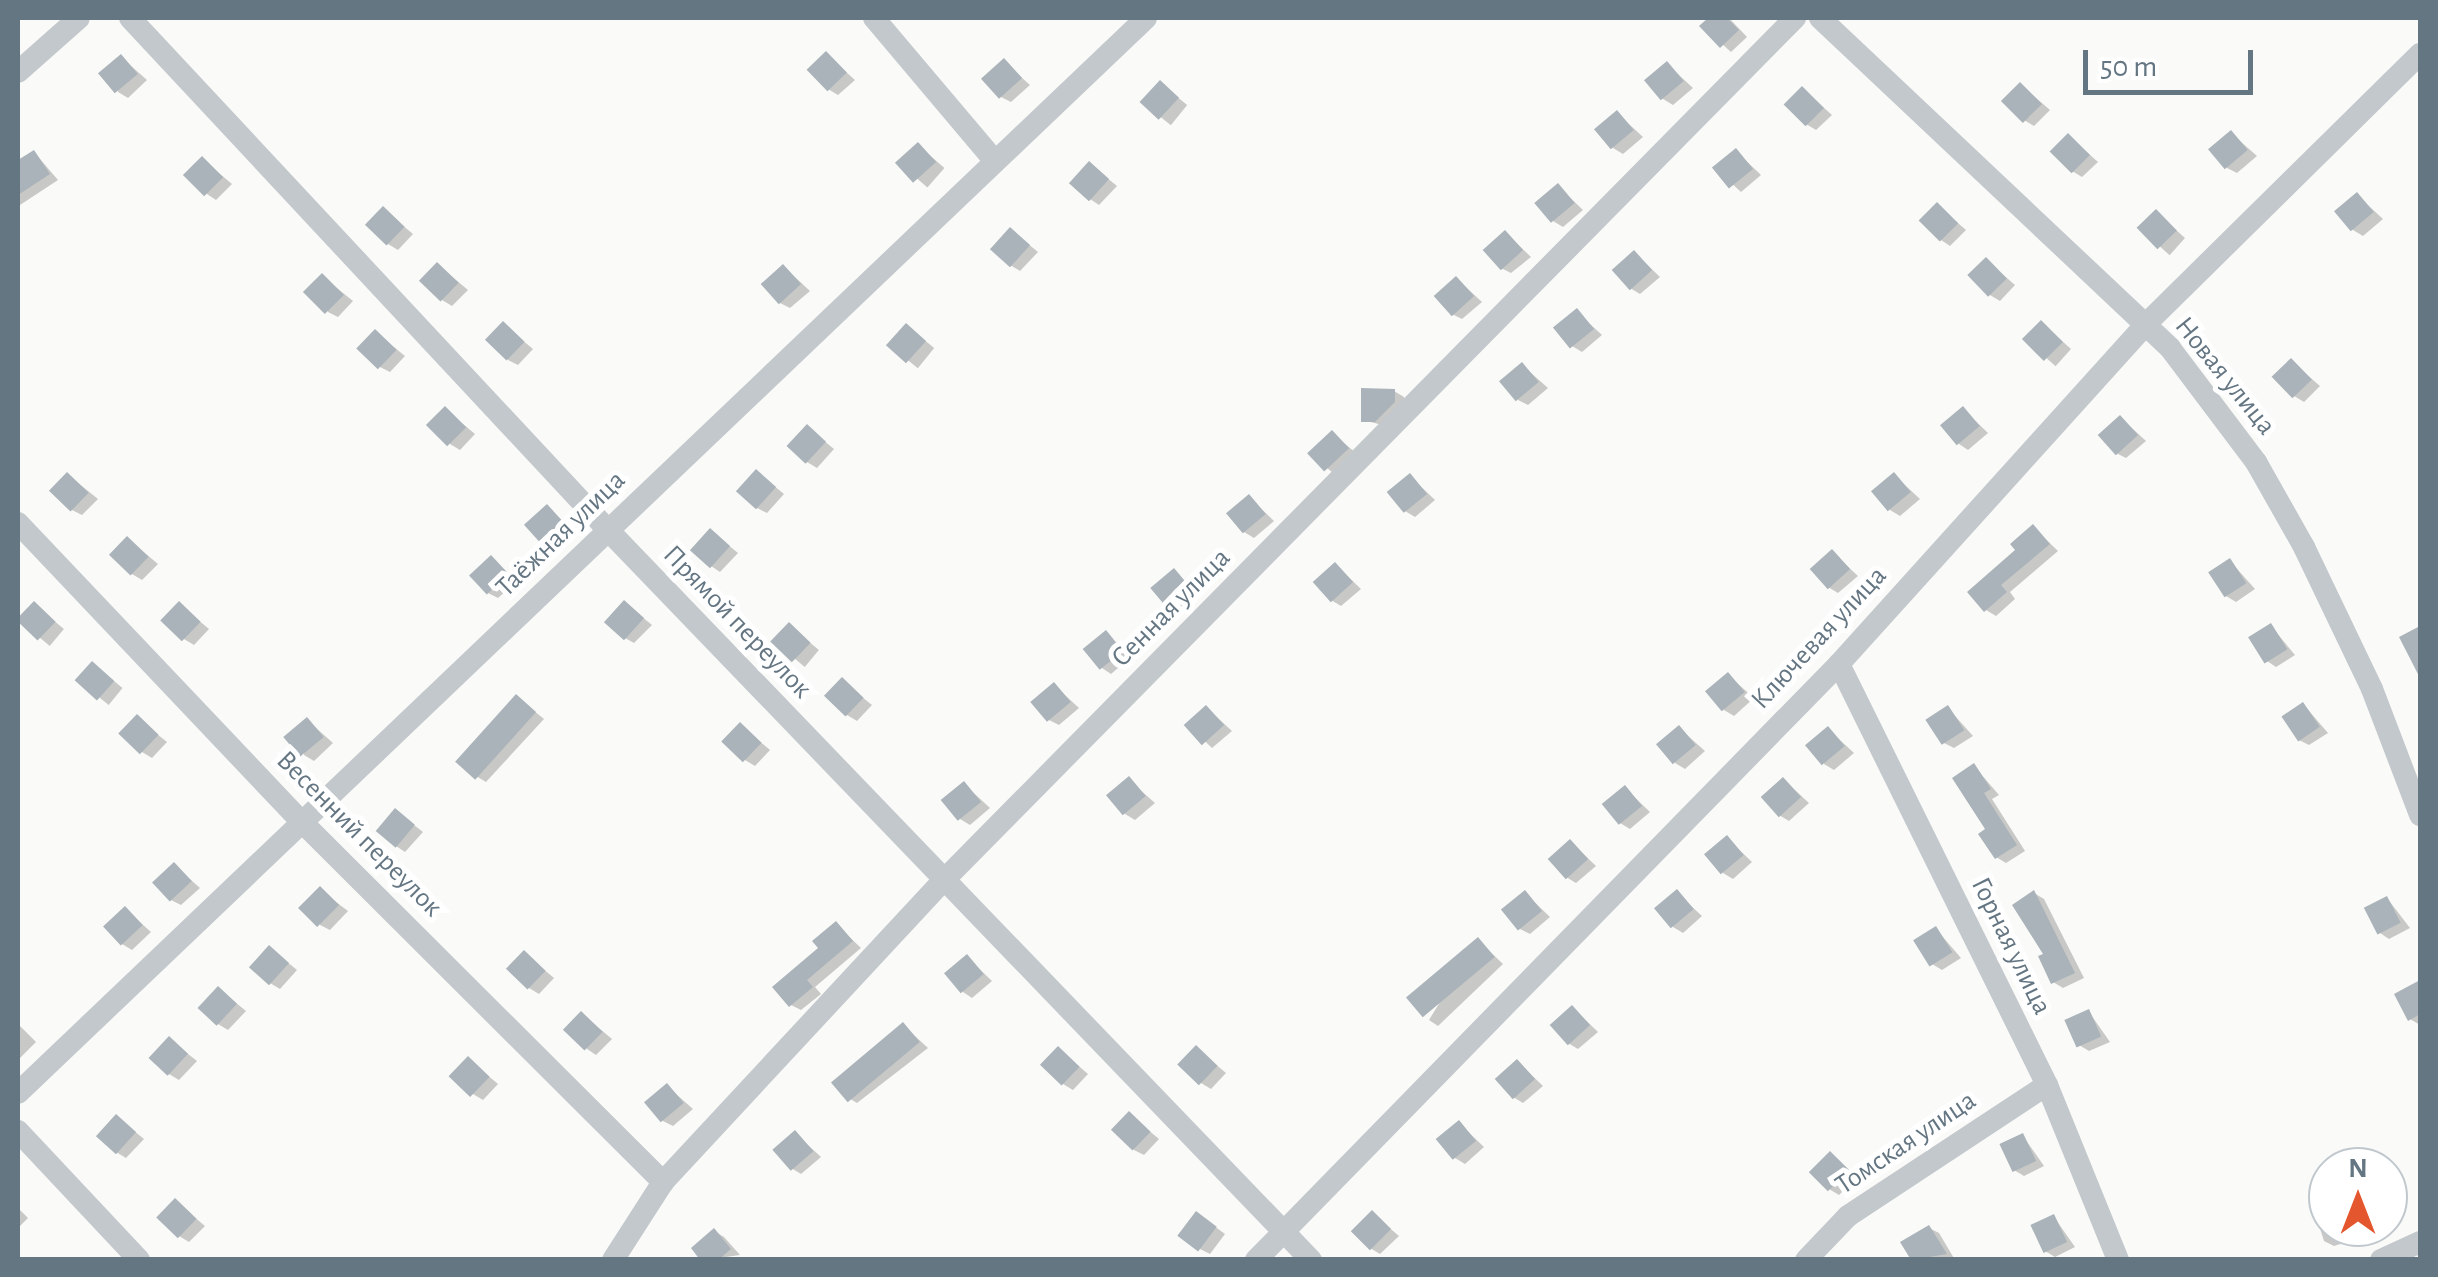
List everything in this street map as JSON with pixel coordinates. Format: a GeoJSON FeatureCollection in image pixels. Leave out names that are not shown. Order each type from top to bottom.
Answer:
{"type":"FeatureCollection","features":[{"type":"Feature","properties":{"kind":"street"},"geometry":{"type":"LineString","coordinates":[[18,72],[79,18]]}},
{"type":"Feature","properties":{"kind":"street","name":"Прямой переулок"},"geometry":{"type":"LineString","coordinates":[[130,18],[608,530],[1311,1260]]}},
{"type":"Feature","properties":{"kind":"street"},"geometry":{"type":"LineString","coordinates":[[874,18],[995,161]]}},
{"type":"Feature","properties":{"kind":"street","name":"Таёжная улица"},"geometry":{"type":"LineString","coordinates":[[18,1093],[305,825],[608,530],[1146,18]]}},
{"type":"Feature","properties":{"kind":"street","name":"Сенная улица"},"geometry":{"type":"LineString","coordinates":[[619,1252],[663,1182],[944,881],[1795,18]]}},
{"type":"Feature","properties":{"kind":"street","name":"Новая улица"},"geometry":{"type":"LineString","coordinates":[[1820,18],[2146,325],[2256,462],[2304,547],[2372,689],[2420,815]]}},
{"type":"Feature","properties":{"kind":"street","name":"Ключевая улица"},"geometry":{"type":"LineString","coordinates":[[1256,1260],[1839,664],[2146,325],[2420,54]]}},
{"type":"Feature","properties":{"kind":"street","name":"Весенний переулок"},"geometry":{"type":"LineString","coordinates":[[18,523],[305,825],[663,1182]]}},
{"type":"Feature","properties":{"kind":"street","name":"Горная улица"},"geometry":{"type":"LineString","coordinates":[[1839,664],[2047,1085],[2118,1260]]}},
{"type":"Feature","properties":{"kind":"street","name":"Томская улица"},"geometry":{"type":"LineString","coordinates":[[1806,1260],[1848,1216],[2047,1085]]}},
{"type":"Feature","properties":{"kind":"street"},"geometry":{"type":"LineString","coordinates":[[18,1130],[139,1260]]}},
{"type":"Feature","properties":{"kind":"street"},"geometry":{"type":"LineString","coordinates":[[2381,1260],[2420,1242]]}},
{"type":"Feature","properties":{"kind":"street"},"geometry":{"type":"LineString","coordinates":[[619,1252],[644,1260]]}},
{"type":"Feature","properties":{"kind":"building"},"geometry":{"type":"Polygon","coordinates":[[[1708,18],[1727,18],[1739,30],[1720,48],[1699,26],[1708,18]]]}},
{"type":"Feature","properties":{"kind":"building"},"geometry":{"type":"Polygon","coordinates":[[[826,51],[847,73],[827,91],[807,70],[826,51]]]}},
{"type":"Feature","properties":{"kind":"building"},"geometry":{"type":"Polygon","coordinates":[[[121,54],[138,74],[115,93],[98,73],[121,54]]]}},
{"type":"Feature","properties":{"kind":"building"},"geometry":{"type":"Polygon","coordinates":[[[1004,58],[1022,78],[999,99],[981,79],[1004,58]]]}},
{"type":"Feature","properties":{"kind":"building"},"geometry":{"type":"Polygon","coordinates":[[[1667,61],[1684,81],[1661,100],[1644,80],[1667,61]]]}},
{"type":"Feature","properties":{"kind":"building"},"geometry":{"type":"Polygon","coordinates":[[[1160,80],[1179,98],[1159,120],[1140,102],[1160,80]]]}},
{"type":"Feature","properties":{"kind":"building"},"geometry":{"type":"Polygon","coordinates":[[[2020,82],[2042,104],[2023,123],[2001,101],[2020,82]]]}},
{"type":"Feature","properties":{"kind":"building"},"geometry":{"type":"Polygon","coordinates":[[[1802,86],[1824,108],[1806,126],[1784,104],[1802,86]]]}},
{"type":"Feature","properties":{"kind":"building"},"geometry":{"type":"Polygon","coordinates":[[[1617,110],[1634,130],[1611,149],[1594,129],[1617,110]]]}},
{"type":"Feature","properties":{"kind":"building"},"geometry":{"type":"Polygon","coordinates":[[[2231,130],[2248,150],[2225,169],[2208,149],[2231,130]]]}},
{"type":"Feature","properties":{"kind":"building"},"geometry":{"type":"Polygon","coordinates":[[[2068,133],[2090,155],[2072,173],[2050,151],[2068,133]]]}},
{"type":"Feature","properties":{"kind":"building"},"geometry":{"type":"Polygon","coordinates":[[[918,142],[936,162],[913,183],[895,163],[918,142]]]}},
{"type":"Feature","properties":{"kind":"building"},"geometry":{"type":"Polygon","coordinates":[[[1736,148],[1753,169],[1729,188],[1712,168],[1736,148]]]}},
{"type":"Feature","properties":{"kind":"building"},"geometry":{"type":"Polygon","coordinates":[[[34,150],[50,174],[18,195],[18,160],[34,150]]]}},
{"type":"Feature","properties":{"kind":"building"},"geometry":{"type":"Polygon","coordinates":[[[202,156],[223,177],[204,196],[183,175],[202,156]]]}},
{"type":"Feature","properties":{"kind":"building"},"geometry":{"type":"Polygon","coordinates":[[[1089,161],[1109,179],[1089,201],[1069,183],[1089,161]]]}},
{"type":"Feature","properties":{"kind":"building"},"geometry":{"type":"Polygon","coordinates":[[[1558,183],[1575,203],[1551,223],[1534,203],[1558,183]]]}},
{"type":"Feature","properties":{"kind":"building"},"geometry":{"type":"Polygon","coordinates":[[[2357,192],[2374,212],[2351,231],[2334,211],[2357,192]]]}},
{"type":"Feature","properties":{"kind":"building"},"geometry":{"type":"Polygon","coordinates":[[[1937,202],[1958,223],[1940,242],[1919,220],[1937,202]]]}},
{"type":"Feature","properties":{"kind":"building"},"geometry":{"type":"Polygon","coordinates":[[[383,206],[405,227],[387,246],[365,225],[383,206]]]}},
{"type":"Feature","properties":{"kind":"building"},"geometry":{"type":"Polygon","coordinates":[[[2156,209],[2177,231],[2157,249],[2137,228],[2156,209]]]}},
{"type":"Feature","properties":{"kind":"building"},"geometry":{"type":"Polygon","coordinates":[[[1010,227],[1030,245],[1010,267],[990,249],[1010,227]]]}},
{"type":"Feature","properties":{"kind":"building"},"geometry":{"type":"Polygon","coordinates":[[[1505,230],[1523,250],[1501,270],[1483,250],[1505,230]]]}},
{"type":"Feature","properties":{"kind":"building"},"geometry":{"type":"Polygon","coordinates":[[[1634,250],[1652,270],[1630,290],[1612,270],[1634,250]]]}},
{"type":"Feature","properties":{"kind":"building"},"geometry":{"type":"Polygon","coordinates":[[[1986,257],[2007,279],[1988,297],[1967,275],[1986,257]]]}},
{"type":"Feature","properties":{"kind":"building"},"geometry":{"type":"Polygon","coordinates":[[[437,262],[459,283],[441,302],[419,281],[437,262]]]}},
{"type":"Feature","properties":{"kind":"building"},"geometry":{"type":"Polygon","coordinates":[[[783,264],[801,284],[779,304],[761,284],[783,264]]]}},
{"type":"Feature","properties":{"kind":"building"},"geometry":{"type":"Polygon","coordinates":[[[322,273],[344,295],[325,314],[303,292],[322,273]]]}},
{"type":"Feature","properties":{"kind":"building"},"geometry":{"type":"Polygon","coordinates":[[[1456,276],[1474,296],[1452,316],[1434,296],[1456,276]]]}},
{"type":"Feature","properties":{"kind":"building"},"geometry":{"type":"Polygon","coordinates":[[[1577,308],[1594,329],[1570,348],[1553,328],[1577,308]]]}},
{"type":"Feature","properties":{"kind":"building"},"geometry":{"type":"Polygon","coordinates":[[[2041,320],[2063,342],[2044,361],[2022,339],[2041,320]]]}},
{"type":"Feature","properties":{"kind":"building"},"geometry":{"type":"Polygon","coordinates":[[[503,321],[525,342],[507,361],[485,340],[503,321]]]}},
{"type":"Feature","properties":{"kind":"building"},"geometry":{"type":"Polygon","coordinates":[[[906,323],[926,341],[906,363],[886,345],[906,323]]]}},
{"type":"Feature","properties":{"kind":"building"},"geometry":{"type":"Polygon","coordinates":[[[375,329],[397,350],[378,369],[356,348],[375,329]]]}},
{"type":"Feature","properties":{"kind":"building"},"geometry":{"type":"Polygon","coordinates":[[[2291,358],[2312,380],[2292,398],[2272,377],[2291,358]]]}},
{"type":"Feature","properties":{"kind":"building"},"geometry":{"type":"Polygon","coordinates":[[[1522,362],[1539,382],[1516,401],[1499,381],[1522,362]]]}},
{"type":"Feature","properties":{"kind":"building"},"geometry":{"type":"Polygon","coordinates":[[[1361,388],[1395,389],[1395,402],[1375,422],[1361,422],[1361,388]]]}},
{"type":"Feature","properties":{"kind":"building"},"geometry":{"type":"Polygon","coordinates":[[[445,406],[466,427],[447,446],[426,425],[445,406]]]}},
{"type":"Feature","properties":{"kind":"building"},"geometry":{"type":"Polygon","coordinates":[[[1963,406],[1980,426],[1957,445],[1940,425],[1963,406]]]}},
{"type":"Feature","properties":{"kind":"building"},"geometry":{"type":"Polygon","coordinates":[[[2120,415],[2138,435],[2116,455],[2098,435],[2120,415]]]}},
{"type":"Feature","properties":{"kind":"building"},"geometry":{"type":"Polygon","coordinates":[[[807,424],[826,442],[806,464],[787,446],[807,424]]]}},
{"type":"Feature","properties":{"kind":"building"},"geometry":{"type":"Polygon","coordinates":[[[1332,430],[1349,448],[1324,471],[1307,453],[1332,430]]]}},
{"type":"Feature","properties":{"kind":"building"},"geometry":{"type":"Polygon","coordinates":[[[756,469],[776,487],[756,509],[736,491],[756,469]]]}},
{"type":"Feature","properties":{"kind":"building"},"geometry":{"type":"Polygon","coordinates":[[[67,472],[89,493],[71,512],[49,491],[67,472]]]}},
{"type":"Feature","properties":{"kind":"building"},"geometry":{"type":"Polygon","coordinates":[[[1894,472],[1911,492],[1888,511],[1871,491],[1894,472]]]}},
{"type":"Feature","properties":{"kind":"building"},"geometry":{"type":"Polygon","coordinates":[[[1410,473],[1427,494],[1404,513],[1387,492],[1410,473]]]}},
{"type":"Feature","properties":{"kind":"building"},"geometry":{"type":"Polygon","coordinates":[[[1249,494],[1266,514],[1243,533],[1226,513],[1249,494]]]}},
{"type":"Feature","properties":{"kind":"building"},"geometry":{"type":"Polygon","coordinates":[[[547,504],[565,524],[542,545],[524,525],[547,504]]]}},
{"type":"Feature","properties":{"kind":"building"},"geometry":{"type":"Polygon","coordinates":[[[2033,524],[2050,544],[2001,585],[2007,592],[1984,612],[1967,592],[2015,550],[2010,544],[2033,524]]]}},
{"type":"Feature","properties":{"kind":"building"},"geometry":{"type":"Polygon","coordinates":[[[710,528],[730,546],[710,568],[690,550],[710,528]]]}},
{"type":"Feature","properties":{"kind":"building"},"geometry":{"type":"Polygon","coordinates":[[[127,536],[149,557],[131,576],[109,555],[127,536]]]}},
{"type":"Feature","properties":{"kind":"building"},"geometry":{"type":"Polygon","coordinates":[[[1832,549],[1850,569],[1828,589],[1810,569],[1832,549]]]}},
{"type":"Feature","properties":{"kind":"building"},"geometry":{"type":"Polygon","coordinates":[[[491,555],[509,574],[487,594],[469,575],[491,555]]]}},
{"type":"Feature","properties":{"kind":"building"},"geometry":{"type":"Polygon","coordinates":[[[2230,558],[2246,583],[2225,597],[2208,572],[2230,558]]]}},
{"type":"Feature","properties":{"kind":"building"},"geometry":{"type":"Polygon","coordinates":[[[1335,562],[1353,582],[1331,602],[1313,582],[1335,562]]]}},
{"type":"Feature","properties":{"kind":"building"},"geometry":{"type":"Polygon","coordinates":[[[1174,568],[1191,588],[1167,608],[1150,588],[1174,568]]]}},
{"type":"Feature","properties":{"kind":"building"},"geometry":{"type":"Polygon","coordinates":[[[624,600],[644,618],[624,640],[604,622],[624,600]]]}},
{"type":"Feature","properties":{"kind":"building"},"geometry":{"type":"Polygon","coordinates":[[[34,601],[56,622],[38,641],[18,622],[34,601]]]}},
{"type":"Feature","properties":{"kind":"building"},"geometry":{"type":"Polygon","coordinates":[[[179,601],[201,622],[182,641],[160,620],[179,601]]]}},
{"type":"Feature","properties":{"kind":"building"},"geometry":{"type":"Polygon","coordinates":[[[789,622],[811,643],[792,662],[770,641],[789,622]]]}},
{"type":"Feature","properties":{"kind":"building"},"geometry":{"type":"Polygon","coordinates":[[[2271,623],[2287,649],[2265,664],[2248,637],[2271,623]]]}},
{"type":"Feature","properties":{"kind":"building"},"geometry":{"type":"Polygon","coordinates":[[[2420,626],[2420,678],[2399,637],[2420,626]]]}},
{"type":"Feature","properties":{"kind":"building"},"geometry":{"type":"Polygon","coordinates":[[[1106,630],[1123,651],[1100,670],[1083,649],[1106,630]]]}},
{"type":"Feature","properties":{"kind":"building"},"geometry":{"type":"Polygon","coordinates":[[[92,661],[114,681],[97,700],[75,680],[92,661]]]}},
{"type":"Feature","properties":{"kind":"building"},"geometry":{"type":"Polygon","coordinates":[[[1728,672],[1745,692],[1722,711],[1705,691],[1728,672]]]}},
{"type":"Feature","properties":{"kind":"building"},"geometry":{"type":"Polygon","coordinates":[[[842,677],[864,698],[846,717],[824,696],[842,677]]]}},
{"type":"Feature","properties":{"kind":"building"},"geometry":{"type":"Polygon","coordinates":[[[1054,682],[1071,702],[1047,722],[1030,702],[1054,682]]]}},
{"type":"Feature","properties":{"kind":"building"},"geometry":{"type":"Polygon","coordinates":[[[516,694],[536,712],[475,780],[455,762],[516,694]]]}},
{"type":"Feature","properties":{"kind":"building"},"geometry":{"type":"Polygon","coordinates":[[[2303,702],[2320,727],[2298,741],[2281,717],[2303,702]]]}},
{"type":"Feature","properties":{"kind":"building"},"geometry":{"type":"Polygon","coordinates":[[[1206,705],[1224,725],[1202,745],[1184,725],[1206,705]]]}},
{"type":"Feature","properties":{"kind":"building"},"geometry":{"type":"Polygon","coordinates":[[[1948,705],[1964,730],[1942,745],[1925,720],[1948,705]]]}},
{"type":"Feature","properties":{"kind":"building"},"geometry":{"type":"Polygon","coordinates":[[[137,714],[159,735],[140,754],[118,733],[137,714]]]}},
{"type":"Feature","properties":{"kind":"building"},"geometry":{"type":"Polygon","coordinates":[[[307,717],[324,737],[300,757],[283,737],[307,717]]]}},
{"type":"Feature","properties":{"kind":"building"},"geometry":{"type":"Polygon","coordinates":[[[740,722],[762,743],[743,762],[721,741],[740,722]]]}},
{"type":"Feature","properties":{"kind":"building"},"geometry":{"type":"Polygon","coordinates":[[[1679,725],[1696,745],[1673,764],[1656,744],[1679,725]]]}},
{"type":"Feature","properties":{"kind":"building"},"geometry":{"type":"Polygon","coordinates":[[[1828,726],[1845,746],[1822,765],[1805,745],[1828,726]]]}},
{"type":"Feature","properties":{"kind":"building"},"geometry":{"type":"Polygon","coordinates":[[[1974,763],[1991,789],[1984,793],[2017,845],[1995,859],[1978,834],[1985,829],[1952,778],[1974,763]]]}},
{"type":"Feature","properties":{"kind":"building"},"geometry":{"type":"Polygon","coordinates":[[[1129,776],[1146,796],[1123,815],[1106,795],[1129,776]]]}},
{"type":"Feature","properties":{"kind":"building"},"geometry":{"type":"Polygon","coordinates":[[[1783,777],[1801,797],[1779,817],[1761,797],[1783,777]]]}},
{"type":"Feature","properties":{"kind":"building"},"geometry":{"type":"Polygon","coordinates":[[[964,781],[981,802],[958,821],[941,800],[964,781]]]}},
{"type":"Feature","properties":{"kind":"building"},"geometry":{"type":"Polygon","coordinates":[[[1625,785],[1642,806],[1619,825],[1602,804],[1625,785]]]}},
{"type":"Feature","properties":{"kind":"building"},"geometry":{"type":"Polygon","coordinates":[[[395,808],[415,825],[396,848],[376,831],[395,808]]]}},
{"type":"Feature","properties":{"kind":"building"},"geometry":{"type":"Polygon","coordinates":[[[1727,835],[1744,855],[1721,874],[1704,854],[1727,835]]]}},
{"type":"Feature","properties":{"kind":"building"},"geometry":{"type":"Polygon","coordinates":[[[1570,839],[1588,859],[1566,879],[1548,859],[1570,839]]]}},
{"type":"Feature","properties":{"kind":"building"},"geometry":{"type":"Polygon","coordinates":[[[174,862],[192,881],[170,901],[152,882],[174,862]]]}},
{"type":"Feature","properties":{"kind":"building"},"geometry":{"type":"Polygon","coordinates":[[[320,886],[339,905],[317,927],[298,908],[320,886]]]}},
{"type":"Feature","properties":{"kind":"building"},"geometry":{"type":"Polygon","coordinates":[[[1677,889],[1694,909],[1671,928],[1654,908],[1677,889]]]}},
{"type":"Feature","properties":{"kind":"building"},"geometry":{"type":"Polygon","coordinates":[[[1525,890],[1542,911],[1518,930],[1501,910],[1525,890]]]}},
{"type":"Feature","properties":{"kind":"building"},"geometry":{"type":"Polygon","coordinates":[[[2034,890],[2075,973],[2051,984],[2038,956],[2043,954],[2012,905],[2034,890]]]}},
{"type":"Feature","properties":{"kind":"building"},"geometry":{"type":"Polygon","coordinates":[[[2387,896],[2401,923],[2377,935],[2364,908],[2387,896]]]}},
{"type":"Feature","properties":{"kind":"building"},"geometry":{"type":"Polygon","coordinates":[[[125,906],[143,925],[121,945],[103,926],[125,906]]]}},
{"type":"Feature","properties":{"kind":"building"},"geometry":{"type":"Polygon","coordinates":[[[836,921],[853,941],[807,980],[813,987],[789,1007],[772,987],[818,948],[812,941],[836,921]]]}},
{"type":"Feature","properties":{"kind":"building"},"geometry":{"type":"Polygon","coordinates":[[[1936,926],[1952,952],[1930,967],[1913,940],[1936,926]]]}},
{"type":"Feature","properties":{"kind":"building"},"geometry":{"type":"Polygon","coordinates":[[[1478,937],[1495,957],[1423,1017],[1406,997],[1478,937]]]}},
{"type":"Feature","properties":{"kind":"building"},"geometry":{"type":"Polygon","coordinates":[[[269,945],[289,963],[269,985],[249,967],[269,945]]]}},
{"type":"Feature","properties":{"kind":"building"},"geometry":{"type":"Polygon","coordinates":[[[524,950],[546,971],[528,990],[506,969],[524,950]]]}},
{"type":"Feature","properties":{"kind":"building"},"geometry":{"type":"Polygon","coordinates":[[[967,954],[984,974],[961,993],[944,973],[967,954]]]}},
{"type":"Feature","properties":{"kind":"building"},"geometry":{"type":"Polygon","coordinates":[[[2420,980],[2420,1014],[2408,1021],[2394,994],[2420,980]]]}},
{"type":"Feature","properties":{"kind":"building"},"geometry":{"type":"Polygon","coordinates":[[[218,986],[237,1004],[217,1026],[198,1008],[218,986]]]}},
{"type":"Feature","properties":{"kind":"building"},"geometry":{"type":"Polygon","coordinates":[[[1572,1005],[1590,1025],[1568,1045],[1550,1025],[1572,1005]]]}},
{"type":"Feature","properties":{"kind":"building"},"geometry":{"type":"Polygon","coordinates":[[[2089,1009],[2101,1036],[2077,1047],[2064,1020],[2089,1009]]]}},
{"type":"Feature","properties":{"kind":"building"},"geometry":{"type":"Polygon","coordinates":[[[581,1011],[603,1032],[585,1051],[563,1030],[581,1011]]]}},
{"type":"Feature","properties":{"kind":"building"},"geometry":{"type":"Polygon","coordinates":[[[903,1022],[920,1042],[848,1102],[831,1082],[903,1022]]]}},
{"type":"Feature","properties":{"kind":"building"},"geometry":{"type":"Polygon","coordinates":[[[169,1036],[188,1054],[168,1076],[149,1058],[169,1036]]]}},
{"type":"Feature","properties":{"kind":"building"},"geometry":{"type":"Polygon","coordinates":[[[1196,1045],[1218,1066],[1199,1085],[1177,1064],[1196,1045]]]}},
{"type":"Feature","properties":{"kind":"building"},"geometry":{"type":"Polygon","coordinates":[[[1058,1046],[1080,1067],[1062,1086],[1040,1065],[1058,1046]]]}},
{"type":"Feature","properties":{"kind":"building"},"geometry":{"type":"Polygon","coordinates":[[[468,1056],[490,1077],[470,1097],[449,1076],[468,1056]]]}},
{"type":"Feature","properties":{"kind":"building"},"geometry":{"type":"Polygon","coordinates":[[[1517,1059],[1535,1079],[1513,1099],[1495,1079],[1517,1059]]]}},
{"type":"Feature","properties":{"kind":"building"},"geometry":{"type":"Polygon","coordinates":[[[667,1083],[684,1103],[661,1122],[644,1102],[667,1083]]]}},
{"type":"Feature","properties":{"kind":"building"},"geometry":{"type":"Polygon","coordinates":[[[1129,1111],[1151,1132],[1133,1151],[1111,1130],[1129,1111]]]}},
{"type":"Feature","properties":{"kind":"building"},"geometry":{"type":"Polygon","coordinates":[[[116,1114],[136,1132],[116,1154],[96,1136],[116,1114]]]}},
{"type":"Feature","properties":{"kind":"building"},"geometry":{"type":"Polygon","coordinates":[[[1459,1120],[1476,1141],[1453,1160],[1436,1139],[1459,1120]]]}},
{"type":"Feature","properties":{"kind":"building"},"geometry":{"type":"Polygon","coordinates":[[[795,1130],[813,1151],[791,1171],[772,1150],[795,1130]]]}},
{"type":"Feature","properties":{"kind":"building"},"geometry":{"type":"Polygon","coordinates":[[[2023,1133],[2036,1161],[2013,1172],[1999,1144],[2023,1133]]]}},
{"type":"Feature","properties":{"kind":"building"},"geometry":{"type":"Polygon","coordinates":[[[1830,1151],[1849,1170],[1828,1191],[1809,1172],[1830,1151]]]}},
{"type":"Feature","properties":{"kind":"building"},"geometry":{"type":"Polygon","coordinates":[[[175,1198],[197,1219],[178,1238],[156,1217],[175,1198]]]}},
{"type":"Feature","properties":{"kind":"building"},"geometry":{"type":"Polygon","coordinates":[[[1372,1210],[1391,1229],[1370,1250],[1351,1231],[1372,1210]]]}},
{"type":"Feature","properties":{"kind":"building"},"geometry":{"type":"Polygon","coordinates":[[[1196,1211],[1217,1227],[1198,1251],[1177,1236],[1196,1211]]]}},
{"type":"Feature","properties":{"kind":"building"},"geometry":{"type":"Polygon","coordinates":[[[2054,1214],[2067,1242],[2044,1253],[2030,1225],[2054,1214]]]}},
{"type":"Feature","properties":{"kind":"building"},"geometry":{"type":"Polygon","coordinates":[[[1929,1225],[1947,1254],[1911,1260],[1900,1242],[1929,1225]]]}},
{"type":"Feature","properties":{"kind":"building"},"geometry":{"type":"Polygon","coordinates":[[[714,1228],[731,1249],[718,1260],[700,1260],[691,1248],[714,1228]]]}}]}
